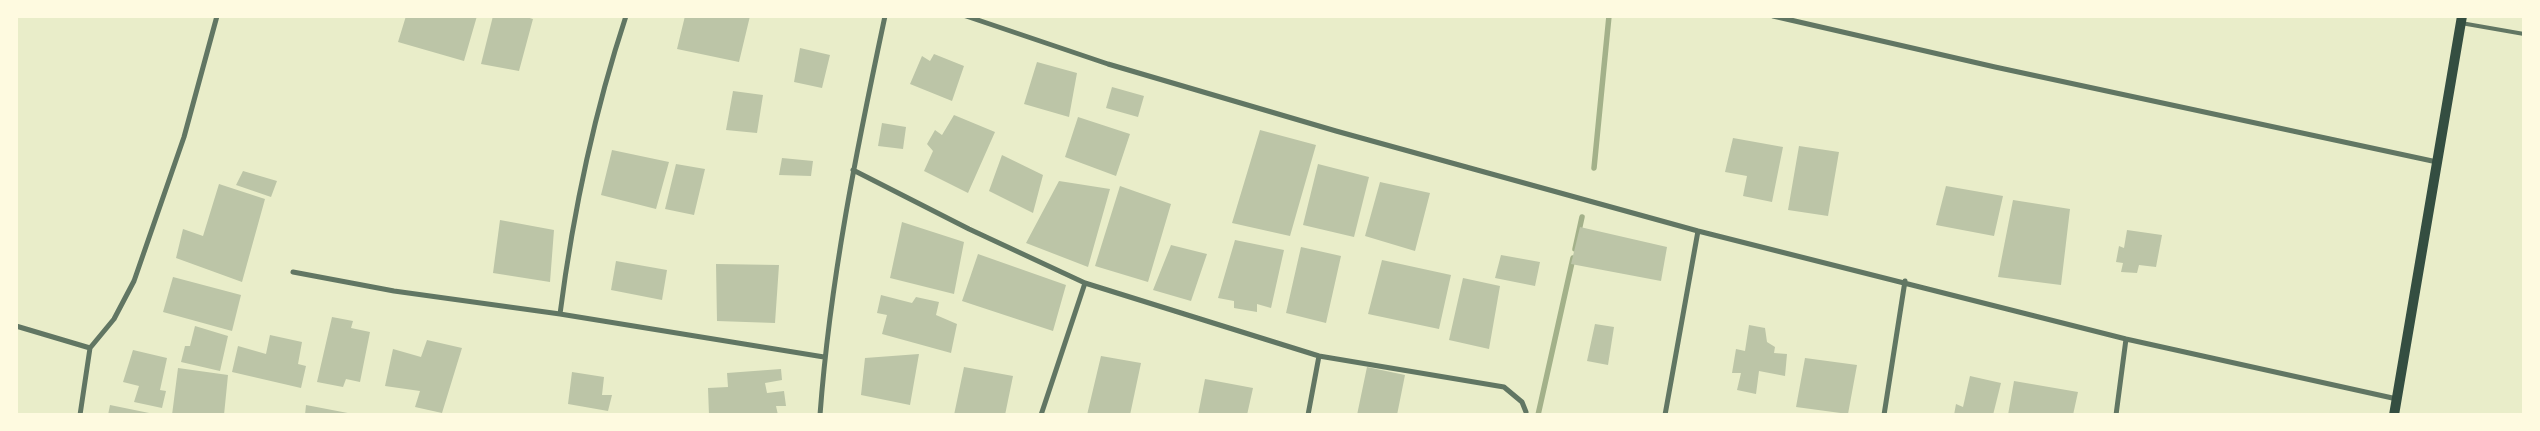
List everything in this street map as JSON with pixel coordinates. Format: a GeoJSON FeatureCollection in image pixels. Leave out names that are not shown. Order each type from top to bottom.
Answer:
{"type":"FeatureCollection","features":[{"type":"Feature","properties":{"kind":"main road"},"geometry":{"type":"LineString","coordinates":[[2394,415],[2462,20]]}},
{"type":"Feature","properties":{"kind":"street"},"geometry":{"type":"LineString","coordinates":[[80,415],[90,348],[114,319],[134,281],[184,137],[217,16]]}},
{"type":"Feature","properties":{"kind":"street"},"geometry":{"type":"LineString","coordinates":[[560,314],[568,252],[591,136],[626,16]]}},
{"type":"Feature","properties":{"kind":"street"},"geometry":{"type":"LineString","coordinates":[[820,415],[824,357],[836,263],[885,16]]}},
{"type":"Feature","properties":{"kind":"street"},"geometry":{"type":"LineString","coordinates":[[966,16],[1108,64],[1317,126],[1698,230],[2126,339],[2397,398]]}},
{"type":"Feature","properties":{"kind":"street"},"geometry":{"type":"LineString","coordinates":[[1773,16],[1995,67],[2437,162]]}},
{"type":"Feature","properties":{"kind":"street"},"geometry":{"type":"LineString","coordinates":[[853,170],[969,229],[1085,283],[1319,356],[1504,387],[1522,402],[1526,412]]}},
{"type":"Feature","properties":{"kind":"street"},"geometry":{"type":"LineString","coordinates":[[1665,415],[1698,230]]}},
{"type":"Feature","properties":{"kind":"street"},"geometry":{"type":"LineString","coordinates":[[293,272],[394,292],[560,314],[824,357]]}},
{"type":"Feature","properties":{"kind":"street"},"geometry":{"type":"LineString","coordinates":[[1884,415],[1905,282]]}},
{"type":"Feature","properties":{"kind":"street"},"geometry":{"type":"LineString","coordinates":[[1041,415],[1085,283]]}},
{"type":"Feature","properties":{"kind":"street"},"geometry":{"type":"LineString","coordinates":[[16,326],[90,348]]}},
{"type":"Feature","properties":{"kind":"street"},"geometry":{"type":"LineString","coordinates":[[2116,415],[2126,339]]}},
{"type":"Feature","properties":{"kind":"street"},"geometry":{"type":"LineString","coordinates":[[1308,415],[1319,356]]}},
{"type":"Feature","properties":{"kind":"lane"},"geometry":{"type":"LineString","coordinates":[[2462,20],[2524,34]]}},
{"type":"Feature","properties":{"kind":"building"},"geometry":{"type":"Polygon","coordinates":[[[406,16],[477,16],[464,61],[398,42],[406,16]]]}},
{"type":"Feature","properties":{"kind":"building"},"geometry":{"type":"Polygon","coordinates":[[[493,16],[523,16],[533,19],[519,71],[481,64],[493,16]]]}},
{"type":"Feature","properties":{"kind":"building"},"geometry":{"type":"Polygon","coordinates":[[[685,16],[750,16],[739,62],[677,49],[685,16]]]}},
{"type":"Feature","properties":{"kind":"building"},"geometry":{"type":"Polygon","coordinates":[[[800,48],[830,55],[822,88],[794,82],[800,48]]]}},
{"type":"Feature","properties":{"kind":"building"},"geometry":{"type":"Polygon","coordinates":[[[934,54],[964,66],[952,101],[910,84],[922,56],[930,61],[934,54]]]}},
{"type":"Feature","properties":{"kind":"building"},"geometry":{"type":"Polygon","coordinates":[[[1037,62],[1077,73],[1069,117],[1024,104],[1037,62]]]}},
{"type":"Feature","properties":{"kind":"building"},"geometry":{"type":"Polygon","coordinates":[[[1112,87],[1144,96],[1138,117],[1106,108],[1112,87]]]}},
{"type":"Feature","properties":{"kind":"building"},"geometry":{"type":"Polygon","coordinates":[[[733,91],[763,95],[757,133],[726,130],[733,91]]]}},
{"type":"Feature","properties":{"kind":"building"},"geometry":{"type":"Polygon","coordinates":[[[954,115],[995,132],[968,193],[924,171],[933,151],[927,144],[935,130],[942,135],[954,115]]]}},
{"type":"Feature","properties":{"kind":"building"},"geometry":{"type":"Polygon","coordinates":[[[1078,117],[1130,134],[1116,176],[1065,157],[1078,117]]]}},
{"type":"Feature","properties":{"kind":"building"},"geometry":{"type":"Polygon","coordinates":[[[882,123],[906,127],[903,149],[878,146],[882,123]]]}},
{"type":"Feature","properties":{"kind":"building"},"geometry":{"type":"Polygon","coordinates":[[[1260,130],[1316,145],[1290,236],[1232,223],[1260,130]]]}},
{"type":"Feature","properties":{"kind":"building"},"geometry":{"type":"Polygon","coordinates":[[[1733,138],[1783,147],[1772,202],[1743,196],[1747,176],[1725,172],[1733,138]]]}},
{"type":"Feature","properties":{"kind":"building"},"geometry":{"type":"Polygon","coordinates":[[[1799,146],[1839,152],[1828,216],[1788,210],[1799,146]]]}},
{"type":"Feature","properties":{"kind":"building"},"geometry":{"type":"Polygon","coordinates":[[[612,150],[669,162],[656,209],[601,195],[612,150]]]}},
{"type":"Feature","properties":{"kind":"building"},"geometry":{"type":"Polygon","coordinates":[[[1002,155],[1043,175],[1033,213],[989,191],[1002,155]]]}},
{"type":"Feature","properties":{"kind":"building"},"geometry":{"type":"Polygon","coordinates":[[[782,158],[813,161],[811,176],[779,175],[782,158]]]}},
{"type":"Feature","properties":{"kind":"building"},"geometry":{"type":"Polygon","coordinates":[[[676,164],[705,169],[694,215],[665,209],[676,164]]]}},
{"type":"Feature","properties":{"kind":"building"},"geometry":{"type":"Polygon","coordinates":[[[1318,164],[1369,177],[1354,237],[1303,225],[1318,164]]]}},
{"type":"Feature","properties":{"kind":"building"},"geometry":{"type":"Polygon","coordinates":[[[243,171],[277,181],[271,197],[236,185],[243,171]]]}},
{"type":"Feature","properties":{"kind":"building"},"geometry":{"type":"Polygon","coordinates":[[[1059,181],[1110,189],[1088,267],[1026,243],[1059,181]]]}},
{"type":"Feature","properties":{"kind":"building"},"geometry":{"type":"Polygon","coordinates":[[[1380,182],[1430,193],[1415,251],[1365,236],[1380,182]]]}},
{"type":"Feature","properties":{"kind":"building"},"geometry":{"type":"Polygon","coordinates":[[[219,184],[265,199],[242,282],[176,258],[183,229],[203,236],[219,184]]]}},
{"type":"Feature","properties":{"kind":"building"},"geometry":{"type":"Polygon","coordinates":[[[1120,186],[1171,204],[1148,282],[1095,266],[1120,186]]]}},
{"type":"Feature","properties":{"kind":"building"},"geometry":{"type":"Polygon","coordinates":[[[1946,186],[2003,196],[1994,236],[1936,225],[1946,186]]]}},
{"type":"Feature","properties":{"kind":"building"},"geometry":{"type":"Polygon","coordinates":[[[2013,200],[2070,209],[2061,285],[1998,277],[2013,200]]]}},
{"type":"Feature","properties":{"kind":"building"},"geometry":{"type":"Polygon","coordinates":[[[500,220],[554,230],[550,282],[493,273],[500,220]]]}},
{"type":"Feature","properties":{"kind":"building"},"geometry":{"type":"Polygon","coordinates":[[[902,222],[964,242],[954,294],[890,278],[902,222]]]}},
{"type":"Feature","properties":{"kind":"building"},"geometry":{"type":"Polygon","coordinates":[[[1580,227],[1667,247],[1661,281],[1571,264],[1580,227]]]}},
{"type":"Feature","properties":{"kind":"building"},"geometry":{"type":"Polygon","coordinates":[[[2127,230],[2162,235],[2156,267],[2139,265],[2137,273],[2121,272],[2123,263],[2116,262],[2119,246],[2124,248],[2127,230]]]}},
{"type":"Feature","properties":{"kind":"building"},"geometry":{"type":"Polygon","coordinates":[[[1235,240],[1284,250],[1271,308],[1257,304],[1257,312],[1234,308],[1234,301],[1218,298],[1235,240]]]}},
{"type":"Feature","properties":{"kind":"building"},"geometry":{"type":"Polygon","coordinates":[[[1171,245],[1207,254],[1191,301],[1153,290],[1171,245]]]}},
{"type":"Feature","properties":{"kind":"building"},"geometry":{"type":"Polygon","coordinates":[[[1301,247],[1341,256],[1326,323],[1286,313],[1301,247]]]}},
{"type":"Feature","properties":{"kind":"building"},"geometry":{"type":"Polygon","coordinates":[[[978,254],[1066,285],[1053,331],[962,301],[978,254]]]}},
{"type":"Feature","properties":{"kind":"building"},"geometry":{"type":"Polygon","coordinates":[[[1501,255],[1540,262],[1535,286],[1495,278],[1501,255]]]}},
{"type":"Feature","properties":{"kind":"building"},"geometry":{"type":"Polygon","coordinates":[[[1382,260],[1451,275],[1439,329],[1368,314],[1382,260]]]}},
{"type":"Feature","properties":{"kind":"building"},"geometry":{"type":"Polygon","coordinates":[[[616,261],[667,270],[662,300],[611,290],[616,261]]]}},
{"type":"Feature","properties":{"kind":"building"},"geometry":{"type":"Polygon","coordinates":[[[716,264],[779,265],[775,323],[717,321],[716,264]]]}},
{"type":"Feature","properties":{"kind":"building"},"geometry":{"type":"Polygon","coordinates":[[[173,277],[241,295],[232,331],[163,312],[173,277]]]}},
{"type":"Feature","properties":{"kind":"building"},"geometry":{"type":"Polygon","coordinates":[[[1463,278],[1500,286],[1489,349],[1449,340],[1463,278]]]}},
{"type":"Feature","properties":{"kind":"building"},"geometry":{"type":"Polygon","coordinates":[[[881,295],[912,303],[916,297],[939,302],[936,315],[957,324],[951,353],[882,334],[887,315],[877,313],[881,295]]]}},
{"type":"Feature","properties":{"kind":"building"},"geometry":{"type":"Polygon","coordinates":[[[332,317],[353,321],[351,328],[370,332],[360,382],[346,379],[343,387],[317,382],[332,317]]]}},
{"type":"Feature","properties":{"kind":"building"},"geometry":{"type":"Polygon","coordinates":[[[1595,324],[1614,327],[1608,365],[1587,361],[1595,324]]]}},
{"type":"Feature","properties":{"kind":"building"},"geometry":{"type":"Polygon","coordinates":[[[1749,325],[1765,328],[1767,342],[1775,347],[1774,353],[1787,354],[1785,376],[1759,371],[1756,394],[1737,390],[1741,373],[1732,373],[1736,349],[1745,351],[1749,325]]]}},
{"type":"Feature","properties":{"kind":"building"},"geometry":{"type":"Polygon","coordinates":[[[195,326],[228,336],[220,371],[181,362],[185,346],[190,346],[195,326]]]}},
{"type":"Feature","properties":{"kind":"building"},"geometry":{"type":"Polygon","coordinates":[[[270,335],[302,342],[298,364],[306,366],[301,388],[232,372],[238,346],[266,354],[270,335]]]}},
{"type":"Feature","properties":{"kind":"building"},"geometry":{"type":"Polygon","coordinates":[[[427,340],[462,348],[442,413],[415,407],[420,391],[385,386],[393,349],[421,357],[427,340]]]}},
{"type":"Feature","properties":{"kind":"building"},"geometry":{"type":"Polygon","coordinates":[[[133,350],[167,358],[160,390],[166,391],[162,408],[134,402],[139,386],[123,382],[133,350]]]}},
{"type":"Feature","properties":{"kind":"building"},"geometry":{"type":"Polygon","coordinates":[[[919,354],[910,405],[861,395],[865,358],[919,354]]]}},
{"type":"Feature","properties":{"kind":"building"},"geometry":{"type":"Polygon","coordinates":[[[1101,356],[1141,363],[1130,415],[1087,415],[1101,356]]]}},
{"type":"Feature","properties":{"kind":"building"},"geometry":{"type":"Polygon","coordinates":[[[1805,358],[1857,365],[1848,414],[1796,407],[1805,358]]]}},
{"type":"Feature","properties":{"kind":"building"},"geometry":{"type":"Polygon","coordinates":[[[964,367],[1013,376],[1005,415],[954,415],[964,367]]]}},
{"type":"Feature","properties":{"kind":"building"},"geometry":{"type":"Polygon","coordinates":[[[1367,367],[1405,375],[1397,415],[1357,415],[1367,367]]]}},
{"type":"Feature","properties":{"kind":"building"},"geometry":{"type":"Polygon","coordinates":[[[178,368],[228,375],[224,415],[172,415],[178,368]]]}},
{"type":"Feature","properties":{"kind":"building"},"geometry":{"type":"Polygon","coordinates":[[[781,369],[782,380],[765,383],[767,393],[784,391],[786,406],[776,406],[778,415],[709,415],[708,388],[728,387],[727,373],[781,369]]]}},
{"type":"Feature","properties":{"kind":"building"},"geometry":{"type":"Polygon","coordinates":[[[572,372],[604,377],[602,395],[612,395],[608,411],[568,404],[572,372]]]}},
{"type":"Feature","properties":{"kind":"building"},"geometry":{"type":"Polygon","coordinates":[[[1970,376],[2001,383],[1993,415],[1954,415],[1956,404],[1963,407],[1970,376]]]}},
{"type":"Feature","properties":{"kind":"building"},"geometry":{"type":"Polygon","coordinates":[[[1205,379],[1253,388],[1247,415],[1198,415],[1205,379]]]}},
{"type":"Feature","properties":{"kind":"building"},"geometry":{"type":"Polygon","coordinates":[[[2014,381],[2078,392],[2073,415],[2008,415],[2014,381]]]}},
{"type":"Feature","properties":{"kind":"building"},"geometry":{"type":"Polygon","coordinates":[[[110,405],[154,414],[154,415],[108,415],[110,405]]]}},
{"type":"Feature","properties":{"kind":"building"},"geometry":{"type":"Polygon","coordinates":[[[306,405],[353,414],[353,415],[305,415],[306,405]]]}},
{"type":"Feature","properties":{"kind":"waterway"},"geometry":{"type":"LineString","coordinates":[[1594,168],[1609,16]]}},
{"type":"Feature","properties":{"kind":"waterway"},"geometry":{"type":"LineString","coordinates":[[1575,249],[1582,217]]}},
{"type":"Feature","properties":{"kind":"waterway"},"geometry":{"type":"LineString","coordinates":[[1538,415],[1573,258]]}}]}
